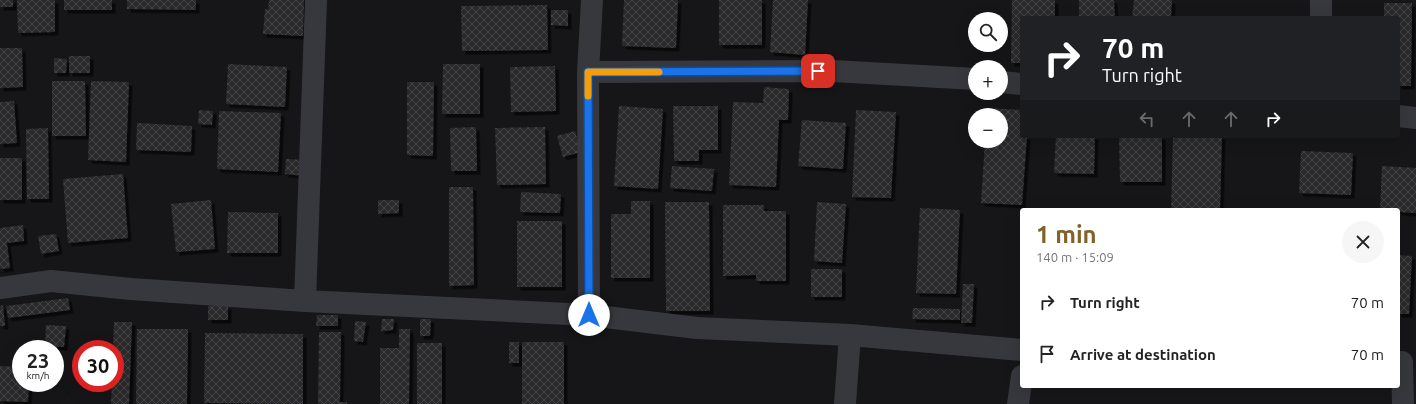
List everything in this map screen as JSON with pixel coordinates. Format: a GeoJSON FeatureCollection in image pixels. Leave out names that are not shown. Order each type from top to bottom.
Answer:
{"type":"FeatureCollection","features":[{"type":"Feature","properties":{"kind":"street"},"geometry":{"type":"LineString","coordinates":[[305,301],[316,0]]}},
{"type":"Feature","properties":{"kind":"street"},"geometry":{"type":"LineString","coordinates":[[589,315],[588,72],[592,0]]}},
{"type":"Feature","properties":{"kind":"street"},"geometry":{"type":"LineString","coordinates":[[1321,0],[1321,16]]}},
{"type":"Feature","properties":{"kind":"street"},"geometry":{"type":"LineString","coordinates":[[588,72],[833,71],[968,79]]}},
{"type":"Feature","properties":{"kind":"street"},"geometry":{"type":"LineString","coordinates":[[1008,83],[1020,84]]}},
{"type":"Feature","properties":{"kind":"street"},"geometry":{"type":"LineString","coordinates":[[1400,116],[1416,118]]}},
{"type":"Feature","properties":{"kind":"street"},"geometry":{"type":"LineString","coordinates":[[0,288],[51,281],[131,289],[305,301],[589,315],[697,328],[850,335],[1020,350]]}},
{"type":"Feature","properties":{"kind":"street"},"geometry":{"type":"LineString","coordinates":[[845,404],[850,335]]}},
{"type":"Feature","properties":{"kind":"street"},"geometry":{"type":"LineString","coordinates":[[1403,404],[1405,362]]}},
{"type":"Feature","properties":{"kind":"street"},"geometry":{"type":"LineString","coordinates":[[1018,404],[1020,388]]}},
{"type":"Feature","properties":{"kind":"building"},"geometry":{"type":"Polygon","coordinates":[[[0,0],[13,0],[13,7],[0,7],[0,0]]]}},
{"type":"Feature","properties":{"kind":"building"},"geometry":{"type":"Polygon","coordinates":[[[17,0],[55,0],[55,32],[18,33],[17,0]]]}},
{"type":"Feature","properties":{"kind":"building"},"geometry":{"type":"Polygon","coordinates":[[[64,0],[112,0],[112,10],[64,10],[64,0]]]}},
{"type":"Feature","properties":{"kind":"building"},"geometry":{"type":"Polygon","coordinates":[[[127,0],[196,0],[196,10],[127,9],[127,0]]]}},
{"type":"Feature","properties":{"kind":"building"},"geometry":{"type":"Polygon","coordinates":[[[269,0],[304,0],[303,36],[263,34],[265,9],[268,10],[269,0]]]}},
{"type":"Feature","properties":{"kind":"building"},"geometry":{"type":"Polygon","coordinates":[[[624,0],[678,0],[676,48],[622,46],[624,0]]]}},
{"type":"Feature","properties":{"kind":"building"},"geometry":{"type":"Polygon","coordinates":[[[719,0],[762,0],[762,45],[719,45],[719,0]]]}},
{"type":"Feature","properties":{"kind":"building"},"geometry":{"type":"Polygon","coordinates":[[[773,0],[808,0],[805,55],[770,52],[773,0]]]}},
{"type":"Feature","properties":{"kind":"building"},"geometry":{"type":"Polygon","coordinates":[[[1012,0],[1055,0],[1055,16],[1020,16],[1020,63],[1011,63],[1012,0]]]}},
{"type":"Feature","properties":{"kind":"building"},"geometry":{"type":"Polygon","coordinates":[[[1079,0],[1114,0],[1115,16],[1079,16],[1079,0]]]}},
{"type":"Feature","properties":{"kind":"building"},"geometry":{"type":"Polygon","coordinates":[[[1134,0],[1172,0],[1171,16],[1132,16],[1134,0]]]}},
{"type":"Feature","properties":{"kind":"building"},"geometry":{"type":"Polygon","coordinates":[[[1384,3],[1412,3],[1411,86],[1400,86],[1400,16],[1384,16],[1384,3]]]}},
{"type":"Feature","properties":{"kind":"building"},"geometry":{"type":"Polygon","coordinates":[[[547,5],[548,50],[462,51],[461,6],[547,5]]]}},
{"type":"Feature","properties":{"kind":"building"},"geometry":{"type":"Polygon","coordinates":[[[551,10],[568,10],[568,26],[551,25],[551,10]]]}},
{"type":"Feature","properties":{"kind":"building"},"geometry":{"type":"Polygon","coordinates":[[[0,48],[22,48],[23,87],[0,88],[0,48]]]}},
{"type":"Feature","properties":{"kind":"building"},"geometry":{"type":"Polygon","coordinates":[[[69,56],[90,56],[90,73],[69,73],[69,56]]]}},
{"type":"Feature","properties":{"kind":"building"},"geometry":{"type":"Polygon","coordinates":[[[54,58],[67,59],[66,73],[54,73],[54,58]]]}},
{"type":"Feature","properties":{"kind":"building"},"geometry":{"type":"Polygon","coordinates":[[[228,64],[287,67],[285,107],[226,104],[228,64]]]}},
{"type":"Feature","properties":{"kind":"building"},"geometry":{"type":"Polygon","coordinates":[[[443,64],[480,64],[480,114],[442,114],[443,64]]]}},
{"type":"Feature","properties":{"kind":"building"},"geometry":{"type":"Polygon","coordinates":[[[555,66],[556,111],[511,112],[510,67],[555,66]]]}},
{"type":"Feature","properties":{"kind":"building"},"geometry":{"type":"Polygon","coordinates":[[[52,81],[85,81],[86,136],[52,136],[52,81]]]}},
{"type":"Feature","properties":{"kind":"building"},"geometry":{"type":"Polygon","coordinates":[[[91,81],[129,82],[126,162],[88,160],[91,81]]]}},
{"type":"Feature","properties":{"kind":"building"},"geometry":{"type":"Polygon","coordinates":[[[407,82],[434,82],[433,156],[407,155],[407,82]]]}},
{"type":"Feature","properties":{"kind":"building"},"geometry":{"type":"Polygon","coordinates":[[[764,87],[789,89],[788,120],[779,120],[776,187],[729,185],[733,102],[763,103],[764,87]]]}},
{"type":"Feature","properties":{"kind":"building"},"geometry":{"type":"Polygon","coordinates":[[[14,101],[17,143],[0,144],[0,102],[14,101]]]}},
{"type":"Feature","properties":{"kind":"building"},"geometry":{"type":"Polygon","coordinates":[[[619,106],[663,109],[658,189],[614,186],[619,106]]]}},
{"type":"Feature","properties":{"kind":"building"},"geometry":{"type":"Polygon","coordinates":[[[673,106],[718,106],[718,150],[699,150],[699,161],[674,161],[673,106]]]}},
{"type":"Feature","properties":{"kind":"building"},"geometry":{"type":"Polygon","coordinates":[[[1008,109],[1020,110],[1020,138],[1027,138],[1022,205],[981,203],[985,148],[1008,148],[1008,109]]]}},
{"type":"Feature","properties":{"kind":"building"},"geometry":{"type":"Polygon","coordinates":[[[199,110],[213,111],[212,125],[198,124],[199,110]]]}},
{"type":"Feature","properties":{"kind":"building"},"geometry":{"type":"Polygon","coordinates":[[[856,110],[896,112],[891,198],[852,197],[856,110]]]}},
{"type":"Feature","properties":{"kind":"building"},"geometry":{"type":"Polygon","coordinates":[[[219,111],[281,113],[278,172],[217,169],[219,111]]]}},
{"type":"Feature","properties":{"kind":"building"},"geometry":{"type":"Polygon","coordinates":[[[802,120],[846,123],[843,169],[798,166],[802,120]]]}},
{"type":"Feature","properties":{"kind":"building"},"geometry":{"type":"Polygon","coordinates":[[[137,123],[192,126],[191,152],[136,150],[137,123]]]}},
{"type":"Feature","properties":{"kind":"building"},"geometry":{"type":"Polygon","coordinates":[[[476,127],[477,171],[451,171],[450,128],[476,127]]]}},
{"type":"Feature","properties":{"kind":"building"},"geometry":{"type":"Polygon","coordinates":[[[545,127],[546,184],[497,185],[495,128],[545,127]]]}},
{"type":"Feature","properties":{"kind":"building"},"geometry":{"type":"Polygon","coordinates":[[[48,128],[49,199],[27,199],[26,129],[48,128]]]}},
{"type":"Feature","properties":{"kind":"building"},"geometry":{"type":"Polygon","coordinates":[[[575,131],[581,152],[563,157],[557,136],[575,131]]]}},
{"type":"Feature","properties":{"kind":"building"},"geometry":{"type":"Polygon","coordinates":[[[1056,138],[1095,138],[1094,174],[1054,173],[1056,138]]]}},
{"type":"Feature","properties":{"kind":"building"},"geometry":{"type":"Polygon","coordinates":[[[1119,138],[1162,138],[1162,182],[1120,182],[1119,138]]]}},
{"type":"Feature","properties":{"kind":"building"},"geometry":{"type":"Polygon","coordinates":[[[1173,138],[1222,138],[1220,208],[1171,208],[1173,138]]]}},
{"type":"Feature","properties":{"kind":"building"},"geometry":{"type":"Polygon","coordinates":[[[1301,151],[1353,153],[1351,195],[1299,193],[1301,151]]]}},
{"type":"Feature","properties":{"kind":"building"},"geometry":{"type":"Polygon","coordinates":[[[0,158],[22,158],[22,200],[0,200],[0,158]]]}},
{"type":"Feature","properties":{"kind":"building"},"geometry":{"type":"Polygon","coordinates":[[[286,159],[306,160],[305,176],[285,174],[286,159]]]}},
{"type":"Feature","properties":{"kind":"building"},"geometry":{"type":"Polygon","coordinates":[[[672,166],[714,169],[712,191],[670,188],[672,166]]]}},
{"type":"Feature","properties":{"kind":"building"},"geometry":{"type":"Polygon","coordinates":[[[1382,166],[1416,168],[1416,213],[1400,212],[1400,208],[1380,208],[1382,166]]]}},
{"type":"Feature","properties":{"kind":"building"},"geometry":{"type":"Polygon","coordinates":[[[123,174],[128,238],[68,243],[63,179],[123,174]]]}},
{"type":"Feature","properties":{"kind":"building"},"geometry":{"type":"Polygon","coordinates":[[[449,187],[473,187],[474,285],[449,286],[449,187]]]}},
{"type":"Feature","properties":{"kind":"building"},"geometry":{"type":"Polygon","coordinates":[[[521,192],[561,194],[560,213],[520,212],[521,192]]]}},
{"type":"Feature","properties":{"kind":"building"},"geometry":{"type":"Polygon","coordinates":[[[211,200],[215,249],[176,252],[171,204],[211,200]]]}},
{"type":"Feature","properties":{"kind":"building"},"geometry":{"type":"Polygon","coordinates":[[[378,200],[399,200],[399,213],[378,214],[378,200]]]}},
{"type":"Feature","properties":{"kind":"building"},"geometry":{"type":"Polygon","coordinates":[[[631,201],[650,201],[650,278],[611,278],[611,214],[631,214],[631,201]]]}},
{"type":"Feature","properties":{"kind":"building"},"geometry":{"type":"Polygon","coordinates":[[[665,202],[709,202],[710,311],[666,311],[665,202]]]}},
{"type":"Feature","properties":{"kind":"building"},"geometry":{"type":"Polygon","coordinates":[[[817,202],[846,204],[842,263],[814,261],[817,202]]]}},
{"type":"Feature","properties":{"kind":"building"},"geometry":{"type":"Polygon","coordinates":[[[723,205],[764,205],[764,211],[786,211],[786,281],[756,281],[756,275],[723,276],[723,205]]]}},
{"type":"Feature","properties":{"kind":"building"},"geometry":{"type":"Polygon","coordinates":[[[920,208],[960,210],[956,294],[916,293],[920,208]]]}},
{"type":"Feature","properties":{"kind":"building"},"geometry":{"type":"Polygon","coordinates":[[[228,212],[278,213],[278,253],[227,253],[228,212]]]}},
{"type":"Feature","properties":{"kind":"building"},"geometry":{"type":"Polygon","coordinates":[[[517,221],[562,221],[562,287],[517,287],[517,221]]]}},
{"type":"Feature","properties":{"kind":"building"},"geometry":{"type":"Polygon","coordinates":[[[23,225],[24,241],[7,243],[10,268],[0,269],[0,228],[23,225]]]}},
{"type":"Feature","properties":{"kind":"building"},"geometry":{"type":"Polygon","coordinates":[[[56,234],[59,251],[41,254],[38,236],[56,234]]]}},
{"type":"Feature","properties":{"kind":"building"},"geometry":{"type":"Polygon","coordinates":[[[1400,255],[1412,256],[1409,314],[1400,314],[1400,255]]]}},
{"type":"Feature","properties":{"kind":"building"},"geometry":{"type":"Polygon","coordinates":[[[811,269],[842,269],[842,297],[811,297],[811,269]]]}},
{"type":"Feature","properties":{"kind":"building"},"geometry":{"type":"Polygon","coordinates":[[[963,284],[974,284],[972,323],[961,323],[963,284]]]}},
{"type":"Feature","properties":{"kind":"building"},"geometry":{"type":"Polygon","coordinates":[[[68,298],[70,310],[8,318],[6,306],[68,298]]]}},
{"type":"Feature","properties":{"kind":"building"},"geometry":{"type":"Polygon","coordinates":[[[3,305],[5,326],[0,326],[0,306],[3,305]]]}},
{"type":"Feature","properties":{"kind":"building"},"geometry":{"type":"Polygon","coordinates":[[[208,306],[228,306],[228,320],[208,320],[208,306]]]}},
{"type":"Feature","properties":{"kind":"building"},"geometry":{"type":"Polygon","coordinates":[[[913,308],[960,309],[960,320],[912,319],[913,308]]]}},
{"type":"Feature","properties":{"kind":"building"},"geometry":{"type":"Polygon","coordinates":[[[317,315],[338,315],[338,326],[316,326],[317,315]]]}},
{"type":"Feature","properties":{"kind":"building"},"geometry":{"type":"Polygon","coordinates":[[[382,319],[394,319],[393,330],[381,331],[382,319]]]}},
{"type":"Feature","properties":{"kind":"building"},"geometry":{"type":"Polygon","coordinates":[[[420,319],[431,319],[430,336],[420,336],[420,319]]]}},
{"type":"Feature","properties":{"kind":"building"},"geometry":{"type":"Polygon","coordinates":[[[355,321],[366,322],[363,342],[354,341],[355,321]]]}},
{"type":"Feature","properties":{"kind":"building"},"geometry":{"type":"Polygon","coordinates":[[[114,322],[132,322],[129,404],[111,404],[112,392],[124,392],[124,340],[113,340],[114,322]]]}},
{"type":"Feature","properties":{"kind":"building"},"geometry":{"type":"Polygon","coordinates":[[[46,325],[66,326],[64,347],[64,340],[45,340],[46,325]]]}},
{"type":"Feature","properties":{"kind":"building"},"geometry":{"type":"Polygon","coordinates":[[[137,329],[188,329],[187,404],[136,404],[137,329]]]}},
{"type":"Feature","properties":{"kind":"building"},"geometry":{"type":"Polygon","coordinates":[[[399,329],[410,329],[409,404],[380,404],[380,348],[399,348],[399,329]]]}},
{"type":"Feature","properties":{"kind":"building"},"geometry":{"type":"Polygon","coordinates":[[[319,332],[341,332],[340,402],[347,402],[347,404],[318,404],[319,332]]]}},
{"type":"Feature","properties":{"kind":"building"},"geometry":{"type":"Polygon","coordinates":[[[205,333],[303,334],[303,404],[204,403],[205,333]]]}},
{"type":"Feature","properties":{"kind":"building"},"geometry":{"type":"Polygon","coordinates":[[[509,342],[519,342],[519,363],[509,363],[509,342]]]}},
{"type":"Feature","properties":{"kind":"building"},"geometry":{"type":"Polygon","coordinates":[[[522,342],[564,342],[564,404],[522,404],[522,342]]]}},
{"type":"Feature","properties":{"kind":"building"},"geometry":{"type":"Polygon","coordinates":[[[417,343],[442,343],[442,404],[417,404],[417,343]]]}},
{"type":"Feature","properties":{"kind":"building"},"geometry":{"type":"Polygon","coordinates":[[[0,366],[12,367],[12,392],[29,392],[28,402],[0,401],[0,366]]]}},
{"type":"Feature","properties":{"kind":"slow traffic"},"geometry":{"type":"LineString","coordinates":[[588,96],[588,72],[659,72]]}},
{"type":"Feature","properties":{"kind":"route"},"geometry":{"type":"LineString","coordinates":[[589,315],[588,72],[818,71]]}}]}
